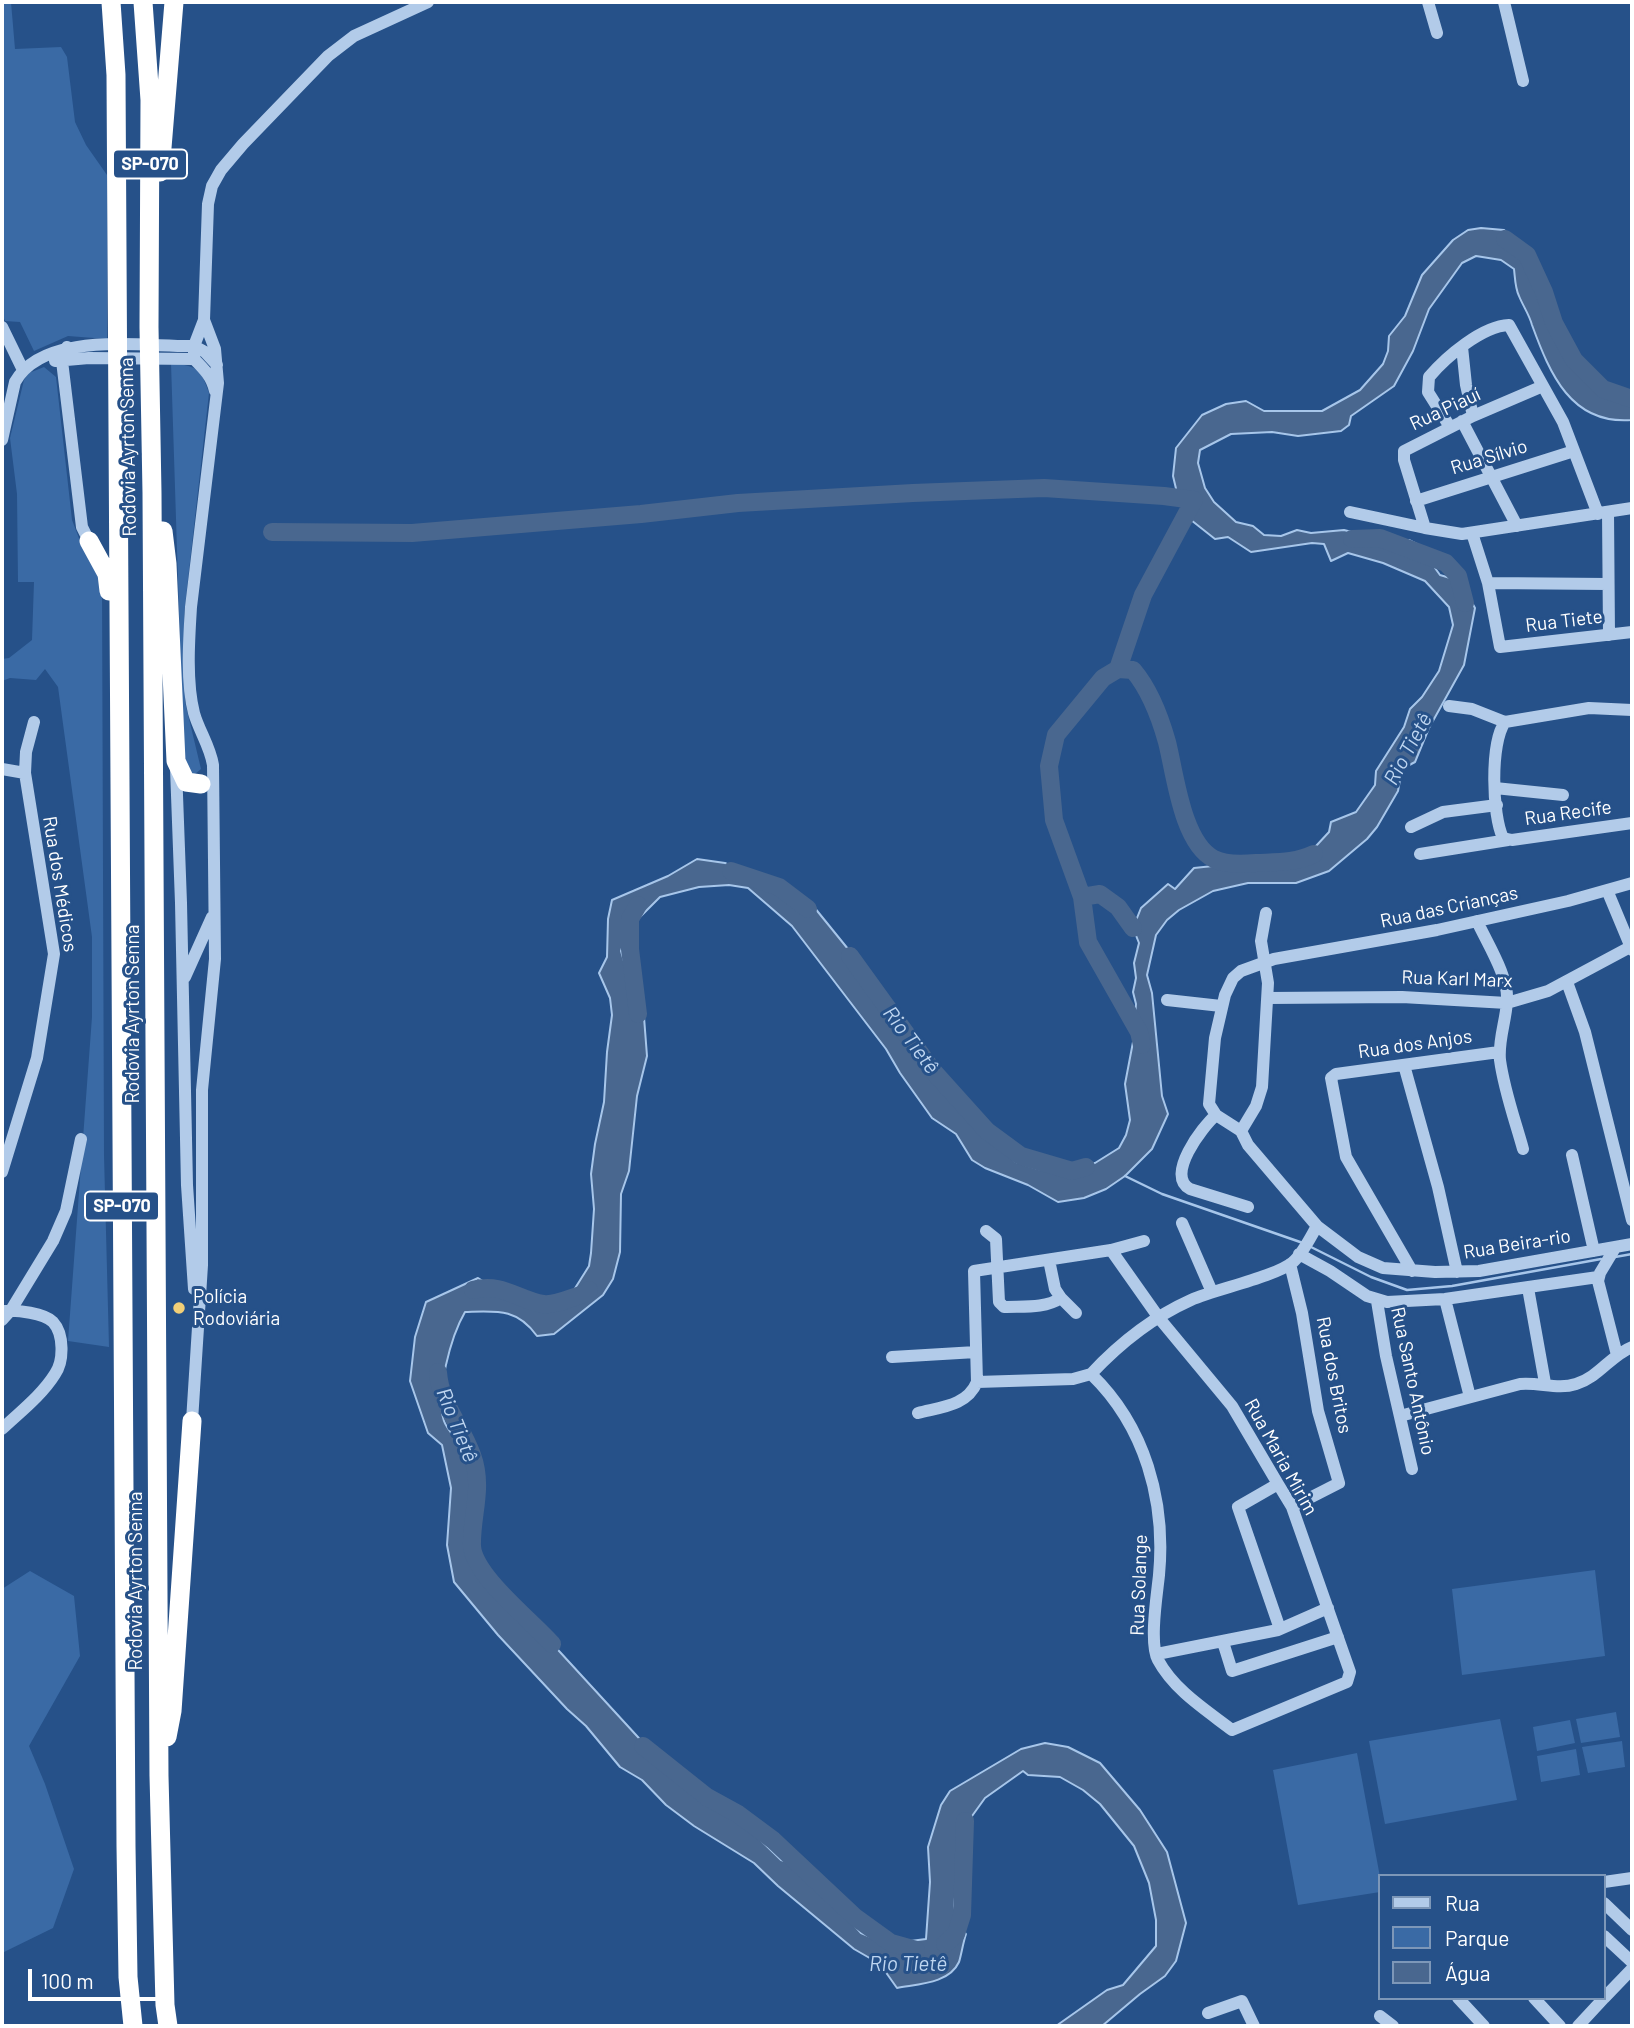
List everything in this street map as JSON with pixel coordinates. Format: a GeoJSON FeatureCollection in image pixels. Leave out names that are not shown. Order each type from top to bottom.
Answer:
{"type":"FeatureCollection","features":[{"type":"Feature","properties":{"kind":"highway","name":"Rodovia Ayrton Senna"},"geometry":{"type":"LineString","coordinates":[[111,2],[116,75],[126,1832],[128,1977],[133,2026]]}},
{"type":"Feature","properties":{"kind":"highway","name":"Rodovia Ayrton Senna"},"geometry":{"type":"LineString","coordinates":[[143,2],[150,100],[149,327],[159,1776],[165,2005],[168,2026]]}},
{"type":"Feature","properties":{"kind":"highway"},"geometry":{"type":"LineString","coordinates":[[149,228],[157,194],[164,135],[174,2]]}},
{"type":"Feature","properties":{"kind":"highway"},"geometry":{"type":"LineString","coordinates":[[152,493],[162,525],[167,564],[176,761],[186,782],[201,784]]}},
{"type":"Feature","properties":{"kind":"highway"},"geometry":{"type":"LineString","coordinates":[[89,541],[97,546],[109,544],[117,531]]}},
{"type":"Feature","properties":{"kind":"highway"},"geometry":{"type":"LineString","coordinates":[[89,541],[107,574],[109,591],[112,759],[119,797]]}},
{"type":"Feature","properties":{"kind":"highway"},"geometry":{"type":"LineString","coordinates":[[159,1776],[172,1711],[192,1421]]}},
{"type":"Feature","properties":{"kind":"street"},"geometry":{"type":"LineString","coordinates":[[194,353],[204,320],[208,204],[212,186],[221,170],[328,56],[354,36],[428,2]]}},
{"type":"Feature","properties":{"kind":"street"},"geometry":{"type":"LineString","coordinates":[[1428,2],[1437,33]]}},
{"type":"Feature","properties":{"kind":"street"},"geometry":{"type":"LineString","coordinates":[[1504,2],[1523,81]]}},
{"type":"Feature","properties":{"kind":"street"},"geometry":{"type":"LineString","coordinates":[[192,1421],[202,1265],[202,1090],[215,960],[213,765],[210,750],[195,715],[189,634],[216,398],[217,365],[211,336],[204,320]]}},
{"type":"Feature","properties":{"kind":"street"},"geometry":{"type":"LineString","coordinates":[[1517,526],[1462,421],[1428,392],[1427,381],[1465,344],[1509,325],[1563,422],[1603,513],[1609,635]]}},
{"type":"Feature","properties":{"kind":"street"},"geometry":{"type":"LineString","coordinates":[[2,327],[23,370]]}},
{"type":"Feature","properties":{"kind":"street"},"geometry":{"type":"LineString","coordinates":[[1462,421],[1466,385],[1465,344]]}},
{"type":"Feature","properties":{"kind":"street"},"geometry":{"type":"LineString","coordinates":[[2,440],[15,382],[23,370],[49,353],[86,345],[194,353]]}},
{"type":"Feature","properties":{"kind":"street"},"geometry":{"type":"LineString","coordinates":[[67,347],[62,354],[62,361],[82,527],[89,541]]}},
{"type":"Feature","properties":{"kind":"street"},"geometry":{"type":"LineString","coordinates":[[37,362],[205,352],[217,365]]}},
{"type":"Feature","properties":{"kind":"street"},"geometry":{"type":"LineString","coordinates":[[194,353],[213,382],[216,398]]}},
{"type":"Feature","properties":{"kind":"street","name":"Rodovia Ayrton Senna"},"geometry":{"type":"LineString","coordinates":[[66,391],[69,378],[75,369],[89,358]]}},
{"type":"Feature","properties":{"kind":"street","name":"Rua Piauí"},"geometry":{"type":"LineString","coordinates":[[1425,528],[1404,460],[1404,451],[1462,421],[1543,386]]}},
{"type":"Feature","properties":{"kind":"street","name":"Rua Sílvio"},"geometry":{"type":"LineString","coordinates":[[1416,501],[1574,451]]}},
{"type":"Feature","properties":{"kind":"street"},"geometry":{"type":"LineString","coordinates":[[1350,512],[1449,533],[1472,533],[1632,508]]}},
{"type":"Feature","properties":{"kind":"street"},"geometry":{"type":"LineString","coordinates":[[1472,533],[1488,583],[1608,584]]}},
{"type":"Feature","properties":{"kind":"street","name":"Rua Tiete"},"geometry":{"type":"LineString","coordinates":[[1488,583],[1501,648],[1632,632]]}},
{"type":"Feature","properties":{"kind":"street"},"geometry":{"type":"LineString","coordinates":[[1450,706],[1472,709],[1505,722],[1589,708],[1632,710]]}},
{"type":"Feature","properties":{"kind":"street","name":"Rua dos Médicos"},"geometry":{"type":"LineString","coordinates":[[2,1172],[37,1058],[54,954],[25,774],[26,752],[34,722]]}},
{"type":"Feature","properties":{"kind":"street"},"geometry":{"type":"LineString","coordinates":[[1505,722],[1496,751],[1495,788],[1505,839]]}},
{"type":"Feature","properties":{"kind":"street"},"geometry":{"type":"LineString","coordinates":[[176,761],[187,1185],[197,1334]]}},
{"type":"Feature","properties":{"kind":"street"},"geometry":{"type":"LineString","coordinates":[[177,805],[206,779],[213,765]]}},
{"type":"Feature","properties":{"kind":"street"},"geometry":{"type":"LineString","coordinates":[[2,769],[25,774]]}},
{"type":"Feature","properties":{"kind":"street"},"geometry":{"type":"LineString","coordinates":[[1495,788],[1563,795]]}},
{"type":"Feature","properties":{"kind":"street"},"geometry":{"type":"LineString","coordinates":[[1411,827],[1443,812],[1497,805]]}},
{"type":"Feature","properties":{"kind":"street","name":"Rua Recife"},"geometry":{"type":"LineString","coordinates":[[1420,854],[1505,839],[1632,823]]}},
{"type":"Feature","properties":{"kind":"street","name":"Rua das Crianças"},"geometry":{"type":"LineString","coordinates":[[1216,1115],[1209,1104],[1214,1038],[1221,1006],[1237,973],[1269,961],[1477,921],[1632,883]]}},
{"type":"Feature","properties":{"kind":"street"},"geometry":{"type":"LineString","coordinates":[[1607,890],[1632,948]]}},
{"type":"Feature","properties":{"kind":"street"},"geometry":{"type":"LineString","coordinates":[[183,981],[215,911]]}},
{"type":"Feature","properties":{"kind":"street"},"geometry":{"type":"LineString","coordinates":[[1248,1207],[1190,1189],[1182,1181],[1185,1160],[1204,1125],[1216,1115],[1241,1131],[1256,1106],[1262,1087],[1269,961],[1261,941],[1266,913]]}},
{"type":"Feature","properties":{"kind":"street"},"geometry":{"type":"LineString","coordinates":[[1477,921],[1502,977],[1507,1003],[1499,1052],[1502,1073],[1523,1149]]}},
{"type":"Feature","properties":{"kind":"street","name":"Rua Karl Marx"},"geometry":{"type":"LineString","coordinates":[[1268,999],[1402,997],[1507,1003],[1535,997],[1632,948]]}},
{"type":"Feature","properties":{"kind":"street"},"geometry":{"type":"LineString","coordinates":[[1567,982],[1585,1032],[1632,1220]]}},
{"type":"Feature","properties":{"kind":"street"},"geometry":{"type":"LineString","coordinates":[[1167,1000],[1221,1006]]}},
{"type":"Feature","properties":{"kind":"street","name":"Rua dos Anjos"},"geometry":{"type":"LineString","coordinates":[[1412,1271],[1346,1157],[1331,1080],[1336,1074],[1499,1052]]}},
{"type":"Feature","properties":{"kind":"street"},"geometry":{"type":"LineString","coordinates":[[1404,1065],[1438,1187],[1457,1272]]}},
{"type":"Feature","properties":{"kind":"street","name":"Rua Beira-rio"},"geometry":{"type":"LineString","coordinates":[[1241,1131],[1248,1144],[1315,1229],[1370,1264],[1383,1268],[1457,1272],[1494,1269],[1594,1251],[1614,1251],[1632,1244]]}},
{"type":"Feature","properties":{"kind":"street"},"geometry":{"type":"LineString","coordinates":[[2,1320],[53,1241],[63,1218],[81,1139]]}},
{"type":"Feature","properties":{"kind":"street"},"geometry":{"type":"LineString","coordinates":[[1572,1155],[1594,1251]]}},
{"type":"Feature","properties":{"kind":"street"},"geometry":{"type":"LineString","coordinates":[[1182,1223],[1212,1292]]}},
{"type":"Feature","properties":{"kind":"street"},"geometry":{"type":"LineString","coordinates":[[977,1382],[1073,1379],[1090,1374],[1111,1352],[1159,1318],[1191,1300],[1297,1256],[1315,1229]]}},
{"type":"Feature","properties":{"kind":"street"},"geometry":{"type":"LineString","coordinates":[[986,1231],[996,1239],[999,1302],[1004,1307],[1041,1306],[1052,1304],[1061,1298]]}},
{"type":"Feature","properties":{"kind":"street"},"geometry":{"type":"LineString","coordinates":[[918,1413],[962,1401],[972,1393],[977,1382],[974,1271],[1111,1250],[1144,1241]]}},
{"type":"Feature","properties":{"kind":"street","name":"Rua Maria Mirim"},"geometry":{"type":"LineString","coordinates":[[1111,1250],[1159,1318],[1232,1406],[1292,1507],[1350,1672],[1347,1682],[1232,1730]]}},
{"type":"Feature","properties":{"kind":"street"},"geometry":{"type":"LineString","coordinates":[[1614,1251],[1601,1272],[1617,1355]]}},
{"type":"Feature","properties":{"kind":"street"},"geometry":{"type":"LineString","coordinates":[[1297,1256],[1377,1301],[1445,1299],[1528,1288],[1601,1272]]}},
{"type":"Feature","properties":{"kind":"street","name":"Rua dos Britos"},"geometry":{"type":"LineString","coordinates":[[1292,1507],[1339,1483],[1318,1411],[1302,1313],[1297,1256]]}},
{"type":"Feature","properties":{"kind":"street"},"geometry":{"type":"LineString","coordinates":[[1049,1259],[1055,1289],[1076,1313]]}},
{"type":"Feature","properties":{"kind":"street"},"geometry":{"type":"LineString","coordinates":[[1528,1288],[1545,1383]]}},
{"type":"Feature","properties":{"kind":"street"},"geometry":{"type":"LineString","coordinates":[[1445,1299],[1470,1397]]}},
{"type":"Feature","properties":{"kind":"street","name":"Rua Santo Antônio"},"geometry":{"type":"LineString","coordinates":[[1377,1301],[1385,1356],[1412,1469]]}},
{"type":"Feature","properties":{"kind":"street"},"geometry":{"type":"LineString","coordinates":[[2,1429],[56,1374],[62,1354],[58,1332],[46,1317],[6,1311]]}},
{"type":"Feature","properties":{"kind":"street"},"geometry":{"type":"LineString","coordinates":[[1400,1416],[1520,1384],[1578,1384],[1632,1347]]}},
{"type":"Feature","properties":{"kind":"street"},"geometry":{"type":"LineString","coordinates":[[892,1357],[976,1352]]}},
{"type":"Feature","properties":{"kind":"street","name":"Rua Solange"},"geometry":{"type":"LineString","coordinates":[[1090,1374],[1126,1416],[1147,1462],[1155,1493],[1160,1518],[1161,1549],[1154,1615],[1157,1658],[1181,1690],[1232,1730]]}},
{"type":"Feature","properties":{"kind":"street"},"geometry":{"type":"LineString","coordinates":[[1278,1484],[1238,1507],[1280,1629]]}},
{"type":"Feature","properties":{"kind":"street"},"geometry":{"type":"LineString","coordinates":[[1157,1654],[1280,1629],[1328,1608]]}},
{"type":"Feature","properties":{"kind":"street"},"geometry":{"type":"LineString","coordinates":[[1223,1642],[1233,1671],[1338,1637]]}},
{"type":"Feature","properties":{"kind":"street"},"geometry":{"type":"LineString","coordinates":[[1606,1882],[1632,1878]]}},
{"type":"Feature","properties":{"kind":"street"},"geometry":{"type":"LineString","coordinates":[[1606,1905],[1632,1930]]}},
{"type":"Feature","properties":{"kind":"street"},"geometry":{"type":"LineString","coordinates":[[1606,1938],[1632,1962]]}},
{"type":"Feature","properties":{"kind":"street"},"geometry":{"type":"LineString","coordinates":[[1606,1995],[1632,1969]]}},
{"type":"Feature","properties":{"kind":"street"},"geometry":{"type":"LineString","coordinates":[[1460,2000],[1484,2026]]}},
{"type":"Feature","properties":{"kind":"street"},"geometry":{"type":"LineString","coordinates":[[1536,2000],[1560,2026]]}},
{"type":"Feature","properties":{"kind":"street"},"geometry":{"type":"LineString","coordinates":[[1578,2026],[1601,2000]]}},
{"type":"Feature","properties":{"kind":"street"},"geometry":{"type":"LineString","coordinates":[[1208,2013],[1242,2001],[1254,2026]]}},
{"type":"Feature","properties":{"kind":"street"},"geometry":{"type":"LineString","coordinates":[[1380,2016],[1393,2026]]}},
{"type":"Feature","properties":{"kind":"green space"},"geometry":{"type":"Polygon","coordinates":[[[2,2],[11,2],[15,49],[61,47],[67,57],[75,122],[86,145],[107,175],[107,339],[68,336],[34,351],[20,322],[5,321],[2,314],[2,2]]]}},
{"type":"Feature","properties":{"kind":"green space"},"geometry":{"type":"Polygon","coordinates":[[[171,363],[192,367],[200,373],[209,393],[184,615],[185,702],[201,769],[195,774],[189,774],[184,768],[171,363]]]}},
{"type":"Feature","properties":{"kind":"green space"},"geometry":{"type":"Polygon","coordinates":[[[44,367],[56,377],[72,520],[102,584],[104,1155],[109,1347],[68,1341],[92,1017],[92,937],[58,687],[45,669],[36,680],[10,678],[2,681],[2,659],[9,658],[32,640],[34,582],[18,582],[17,494],[10,438],[24,380],[29,373],[44,367]]]}},
{"type":"Feature","properties":{"kind":"green space"},"geometry":{"type":"Polygon","coordinates":[[[1595,1570],[1605,1656],[1462,1675],[1452,1589],[1595,1570]]]}},
{"type":"Feature","properties":{"kind":"green space"},"geometry":{"type":"Polygon","coordinates":[[[30,1571],[74,1596],[80,1656],[29,1746],[74,1869],[53,1928],[2,1953],[2,1589],[30,1571]]]}},
{"type":"Feature","properties":{"kind":"green space"},"geometry":{"type":"Polygon","coordinates":[[[1616,1712],[1620,1737],[1581,1743],[1576,1719],[1616,1712]]]}},
{"type":"Feature","properties":{"kind":"green space"},"geometry":{"type":"Polygon","coordinates":[[[1500,1719],[1517,1800],[1385,1824],[1369,1741],[1500,1719]]]}},
{"type":"Feature","properties":{"kind":"green space"},"geometry":{"type":"Polygon","coordinates":[[[1570,1720],[1575,1743],[1537,1751],[1533,1727],[1570,1720]]]}},
{"type":"Feature","properties":{"kind":"green space"},"geometry":{"type":"Polygon","coordinates":[[[1622,1741],[1625,1767],[1588,1773],[1582,1747],[1622,1741]]]}},
{"type":"Feature","properties":{"kind":"green space"},"geometry":{"type":"Polygon","coordinates":[[[1576,1749],[1580,1775],[1541,1782],[1537,1756],[1576,1749]]]}},
{"type":"Feature","properties":{"kind":"green space"},"geometry":{"type":"Polygon","coordinates":[[[1357,1753],[1379,1874],[1378,1892],[1298,1905],[1273,1770],[1357,1753]]]}},
{"type":"Feature","properties":{"kind":"water","name":"Rio Tietê"},"geometry":{"type":"Polygon","coordinates":[[[1468,230],[1504,230],[1520,245],[1527,258],[1529,274],[1545,295],[1566,351],[1606,393],[1624,399],[1632,396],[1632,420],[1611,419],[1593,414],[1578,405],[1566,393],[1555,378],[1518,293],[1514,269],[1501,260],[1476,256],[1462,263],[1429,309],[1413,351],[1394,386],[1351,416],[1349,425],[1341,431],[1298,436],[1272,432],[1231,434],[1200,450],[1198,463],[1205,488],[1214,502],[1236,522],[1253,526],[1264,535],[1281,536],[1297,530],[1311,533],[1344,530],[1391,542],[1409,540],[1432,552],[1435,568],[1440,575],[1460,581],[1475,608],[1464,665],[1429,728],[1415,762],[1402,769],[1398,791],[1367,839],[1329,871],[1296,883],[1248,883],[1213,891],[1179,910],[1156,935],[1147,975],[1152,993],[1162,1096],[1168,1114],[1152,1149],[1125,1176],[1106,1189],[1084,1198],[1058,1202],[1028,1185],[985,1168],[972,1160],[956,1134],[932,1118],[886,1049],[792,926],[748,888],[729,885],[699,887],[660,897],[628,929],[621,951],[628,975],[643,1004],[647,1056],[637,1096],[629,1171],[621,1194],[620,1252],[613,1279],[603,1295],[554,1334],[537,1336],[522,1320],[514,1316],[487,1311],[465,1312],[455,1335],[443,1381],[442,1410],[445,1424],[470,1459],[478,1482],[479,1506],[467,1543],[487,1581],[520,1617],[537,1627],[670,1772],[741,1821],[781,1860],[797,1865],[813,1878],[861,1933],[887,1944],[926,1939],[930,1882],[928,1847],[941,1805],[950,1791],[1021,1749],[1045,1743],[1068,1747],[1100,1763],[1140,1810],[1167,1852],[1186,1923],[1176,1961],[1165,1976],[1102,2026],[1056,2026],[1107,1990],[1123,1985],[1156,1946],[1156,1920],[1149,1883],[1134,1846],[1100,1804],[1060,1777],[1028,1775],[1023,1771],[985,1798],[967,1823],[962,1875],[956,1888],[954,1906],[959,1925],[966,1934],[959,1962],[948,1975],[940,1979],[897,1988],[880,1964],[854,1949],[754,1863],[694,1826],[666,1805],[642,1780],[620,1767],[586,1726],[498,1635],[454,1582],[447,1545],[451,1488],[442,1445],[428,1433],[410,1381],[415,1337],[426,1302],[478,1278],[510,1297],[530,1303],[567,1301],[589,1266],[594,1209],[591,1174],[604,1102],[612,1015],[610,998],[599,973],[607,957],[608,919],[612,900],[668,876],[697,859],[725,863],[814,907],[861,965],[866,987],[893,1019],[922,1067],[1016,1162],[1055,1171],[1095,1163],[1119,1148],[1130,1120],[1125,1084],[1133,1042],[1136,1004],[1133,992],[1136,978],[1134,963],[1139,943],[1133,928],[1141,908],[1168,884],[1175,889],[1194,868],[1232,864],[1279,869],[1316,846],[1329,832],[1331,822],[1356,812],[1375,785],[1376,771],[1404,727],[1410,709],[1422,697],[1439,671],[1453,625],[1449,607],[1425,581],[1383,563],[1348,553],[1331,561],[1324,544],[1312,543],[1251,552],[1228,537],[1215,539],[1191,520],[1178,497],[1173,476],[1176,448],[1202,415],[1226,404],[1246,401],[1264,411],[1322,411],[1360,390],[1383,364],[1388,351],[1389,336],[1405,316],[1422,275],[1453,240],[1468,230]]]}},
{"type":"Feature","properties":{"kind":"waterway","name":"Rio Tietê"},"geometry":{"type":"LineString","coordinates":[[1505,239],[1527,255],[1544,292],[1554,323],[1574,360],[1603,389],[1632,399]]}},
{"type":"Feature","properties":{"kind":"waterway"},"geometry":{"type":"LineString","coordinates":[[272,532],[412,533],[738,503],[1044,488],[1194,500],[1143,595],[1118,669]]}},
{"type":"Feature","properties":{"kind":"waterway","name":"Rio Tietê"},"geometry":{"type":"LineString","coordinates":[[1352,539],[1380,538],[1446,563],[1458,576],[1465,603]]}},
{"type":"Feature","properties":{"kind":"waterway","name":"Rio Tietê"},"geometry":{"type":"LineString","coordinates":[[1142,1045],[1139,1032],[1088,942],[1082,897],[1054,820],[1049,766],[1056,735],[1103,678],[1118,669],[1133,670],[1144,686],[1154,704],[1167,742],[1187,823],[1203,851],[1218,861],[1235,864],[1286,862],[1314,854]]}},
{"type":"Feature","properties":{"kind":"waterway","name":"Rio Tietê"},"geometry":{"type":"LineString","coordinates":[[731,871],[779,887],[808,909]]}},
{"type":"Feature","properties":{"kind":"waterway"},"geometry":{"type":"LineString","coordinates":[[1082,897],[1100,894],[1118,907],[1133,928]]}},
{"type":"Feature","properties":{"kind":"waterway","name":"Rio Tietê"},"geometry":{"type":"LineString","coordinates":[[638,905],[630,919],[630,949],[638,1014]]}},
{"type":"Feature","properties":{"kind":"waterway","name":"Rio Tietê"},"geometry":{"type":"LineString","coordinates":[[850,956],[933,1071],[987,1131],[1021,1156],[1072,1171],[1086,1167]]}},
{"type":"Feature","properties":{"kind":"waterway"},"geometry":{"type":"LineString","coordinates":[[1125,1176],[1162,1194],[1303,1243]]}},
{"type":"Feature","properties":{"kind":"waterway"},"geometry":{"type":"LineString","coordinates":[[1309,1246],[1371,1277],[1407,1290],[1452,1286],[1601,1259]]}},
{"type":"Feature","properties":{"kind":"waterway"},"geometry":{"type":"LineString","coordinates":[[1615,1257],[1632,1254]]}},
{"type":"Feature","properties":{"kind":"waterway","name":"Rio Tietê"},"geometry":{"type":"LineString","coordinates":[[473,1290],[493,1288],[543,1304],[559,1302],[589,1290]]}},
{"type":"Feature","properties":{"kind":"waterway","name":"Rio Tietê"},"geometry":{"type":"LineString","coordinates":[[438,1372],[447,1405],[468,1444],[475,1467],[477,1490],[472,1535],[475,1558],[505,1598],[552,1644]]}},
{"type":"Feature","properties":{"kind":"waterway","name":"Rio Tietê"},"geometry":{"type":"LineString","coordinates":[[643,1746],[707,1797],[738,1814],[773,1840],[855,1917],[891,1943],[916,1950]]}},
{"type":"Feature","properties":{"kind":"waterway","name":"Rio Tietê"},"geometry":{"type":"LineString","coordinates":[[945,1944],[956,1934],[962,1915],[965,1821]]}},
{"type":"Feature","properties":{"kind":"place","name":"Polícia Rodoviária"},"geometry":{"type":"Point","coordinates":[179,1308]}}]}
